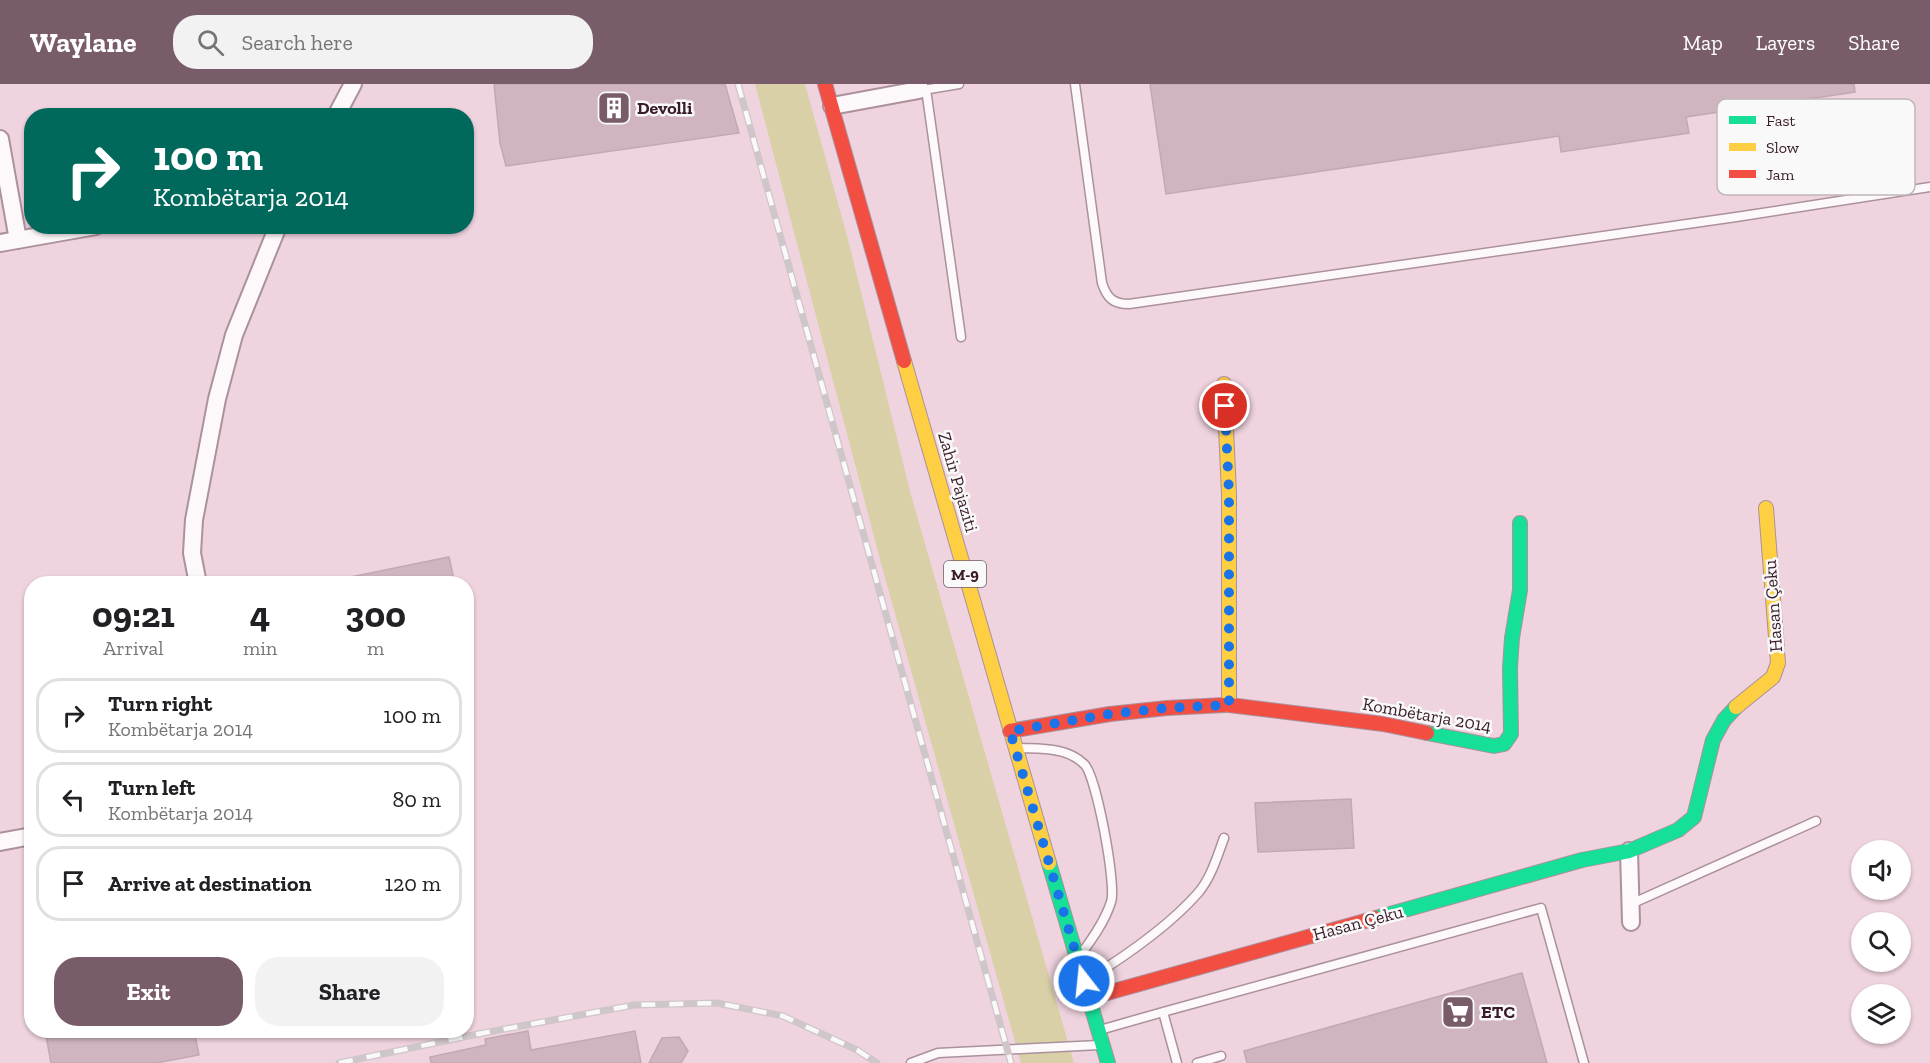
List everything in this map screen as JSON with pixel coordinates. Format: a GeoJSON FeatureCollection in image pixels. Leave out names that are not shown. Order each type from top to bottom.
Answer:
{"type":"FeatureCollection","features":[{"type":"Feature","properties":{"kind":"street"},"geometry":{"type":"LineString","coordinates":[[340,108],[353,84]]}},
{"type":"Feature","properties":{"kind":"street","name":"Zahir Pajaziti"},"geometry":{"type":"LineString","coordinates":[[825,84],[1010,731],[1108,1063]]}},
{"type":"Feature","properties":{"kind":"street"},"geometry":{"type":"LineString","coordinates":[[832,106],[921,88]]}},
{"type":"Feature","properties":{"kind":"street"},"geometry":{"type":"LineString","coordinates":[[0,139],[18,240]]}},
{"type":"Feature","properties":{"kind":"street"},"geometry":{"type":"LineString","coordinates":[[0,243],[51,234]]}},
{"type":"Feature","properties":{"kind":"street"},"geometry":{"type":"LineString","coordinates":[[196,576],[192,553],[194,520],[217,399],[234,335],[275,234]]}},
{"type":"Feature","properties":{"kind":"street"},"geometry":{"type":"LineString","coordinates":[[1224,384],[1229,494],[1229,705]]}},
{"type":"Feature","properties":{"kind":"street","name":"Hasan Çeku"},"geometry":{"type":"LineString","coordinates":[[1089,998],[1582,860],[1629,852],[1678,830],[1694,817],[1713,740],[1724,720],[1739,704],[1773,677],[1778,663],[1766,508]]}},
{"type":"Feature","properties":{"kind":"street","name":"Kombëtarja 2014"},"geometry":{"type":"LineString","coordinates":[[1010,731],[1110,714],[1229,705],[1383,724],[1494,746],[1504,744],[1510,734],[1512,719],[1510,668],[1512,638],[1520,590],[1520,523]]}},
{"type":"Feature","properties":{"kind":"street"},"geometry":{"type":"LineString","coordinates":[[0,842],[24,838]]}},
{"type":"Feature","properties":{"kind":"street"},"geometry":{"type":"LineString","coordinates":[[1629,852],[1631,922]]}},
{"type":"Feature","properties":{"kind":"lane"},"geometry":{"type":"LineString","coordinates":[[959,84],[921,88],[961,337]]}},
{"type":"Feature","properties":{"kind":"lane"},"geometry":{"type":"LineString","coordinates":[[1075,84],[1102,283],[1111,300],[1119,304],[1347,273],[1876,195]]}},
{"type":"Feature","properties":{"kind":"lane"},"geometry":{"type":"LineString","coordinates":[[1915,189],[1930,187]]}},
{"type":"Feature","properties":{"kind":"lane"},"geometry":{"type":"LineString","coordinates":[[1015,748],[1068,753],[1086,765],[1092,784],[1111,864],[1112,900],[1099,929],[1078,959]]}},
{"type":"Feature","properties":{"kind":"lane"},"geometry":{"type":"LineString","coordinates":[[1631,904],[1816,821]]}},
{"type":"Feature","properties":{"kind":"lane"},"geometry":{"type":"LineString","coordinates":[[1084,981],[1123,958],[1198,893],[1212,870],[1224,838]]}},
{"type":"Feature","properties":{"kind":"lane"},"geometry":{"type":"LineString","coordinates":[[1098,1030],[1541,908],[1584,1063]]}},
{"type":"Feature","properties":{"kind":"lane"},"geometry":{"type":"LineString","coordinates":[[1163,1012],[1177,1063]]}},
{"type":"Feature","properties":{"kind":"lane"},"geometry":{"type":"LineString","coordinates":[[911,1063],[938,1053],[1103,1045]]}},
{"type":"Feature","properties":{"kind":"lane"},"geometry":{"type":"LineString","coordinates":[[1197,1063],[1221,1056]]}},
{"type":"Feature","properties":{"kind":"shaded area"},"geometry":{"type":"Polygon","coordinates":[[[755,84],[805,84],[849,243],[911,495],[1074,1063],[1021,1063],[882,567],[755,84]]]}},
{"type":"Feature","properties":{"kind":"building","name":"Devolli"},"geometry":{"type":"Polygon","coordinates":[[[494,84],[725,84],[739,133],[506,166],[500,143],[494,84]]]}},
{"type":"Feature","properties":{"kind":"building"},"geometry":{"type":"Polygon","coordinates":[[[1150,84],[1854,84],[1855,92],[1808,99],[1717,99],[1717,112],[1686,117],[1689,133],[1561,152],[1559,136],[1166,194],[1150,84]]]}},
{"type":"Feature","properties":{"kind":"building"},"geometry":{"type":"Polygon","coordinates":[[[449,557],[453,576],[355,576],[449,557]]]}},
{"type":"Feature","properties":{"kind":"building"},"geometry":{"type":"Polygon","coordinates":[[[1351,799],[1354,848],[1258,852],[1255,803],[1351,799]]]}},
{"type":"Feature","properties":{"kind":"building","name":"ETC"},"geometry":{"type":"Polygon","coordinates":[[[1522,973],[1547,1063],[1247,1063],[1244,1051],[1522,973]]]}},
{"type":"Feature","properties":{"kind":"building"},"geometry":{"type":"Polygon","coordinates":[[[528,1031],[531,1050],[635,1031],[641,1063],[431,1063],[430,1057],[486,1045],[485,1039],[528,1031]]]}},
{"type":"Feature","properties":{"kind":"building"},"geometry":{"type":"Polygon","coordinates":[[[679,1037],[688,1051],[681,1063],[649,1063],[662,1038],[679,1037]]]}},
{"type":"Feature","properties":{"kind":"building"},"geometry":{"type":"Polygon","coordinates":[[[46,1038],[196,1038],[199,1055],[156,1063],[51,1063],[46,1038]]]}},
{"type":"Feature","properties":{"kind":"railway"},"geometry":{"type":"LineString","coordinates":[[738,84],[1011,1063]]}},
{"type":"Feature","properties":{"kind":"railway"},"geometry":{"type":"LineString","coordinates":[[474,1035],[634,1005],[717,1003],[783,1016],[857,1050],[877,1063]]}},
{"type":"Feature","properties":{"kind":"railway"},"geometry":{"type":"LineString","coordinates":[[339,1063],[459,1038]]}},
{"type":"Feature","properties":{"kind":"traffic: fast"},"geometry":{"type":"LineString","coordinates":[[1427,733],[1494,746],[1504,744],[1511,734],[1510,668],[1512,638],[1520,590],[1520,523]]}},
{"type":"Feature","properties":{"kind":"traffic: fast"},"geometry":{"type":"LineString","coordinates":[[1376,918],[1582,860],[1629,851],[1678,830],[1694,817],[1713,740],[1724,720],[1736,707]]}},
{"type":"Feature","properties":{"kind":"traffic: fast"},"geometry":{"type":"LineString","coordinates":[[1049,863],[1108,1063]]}},
{"type":"Feature","properties":{"kind":"traffic: slow"},"geometry":{"type":"LineString","coordinates":[[904,361],[1049,863]]}},
{"type":"Feature","properties":{"kind":"traffic: slow"},"geometry":{"type":"LineString","coordinates":[[1224,384],[1229,494],[1229,705],[1224,705]]}},
{"type":"Feature","properties":{"kind":"traffic: slow"},"geometry":{"type":"LineString","coordinates":[[1736,707],[1773,677],[1778,663],[1766,508]]}},
{"type":"Feature","properties":{"kind":"traffic: jam"},"geometry":{"type":"LineString","coordinates":[[825,84],[904,361]]}},
{"type":"Feature","properties":{"kind":"traffic: jam"},"geometry":{"type":"LineString","coordinates":[[1010,731],[1110,714],[1224,705]]}},
{"type":"Feature","properties":{"kind":"traffic: jam"},"geometry":{"type":"LineString","coordinates":[[1229,705],[1383,724],[1427,733]]}},
{"type":"Feature","properties":{"kind":"traffic: jam"},"geometry":{"type":"LineString","coordinates":[[1089,998],[1376,918]]}},
{"type":"Feature","properties":{"kind":"place","name":"Devolli"},"geometry":{"type":"Point","coordinates":[614,108]}},
{"type":"Feature","properties":{"kind":"place","name":"ETC"},"geometry":{"type":"Point","coordinates":[1458,1012]}},
{"type":"Feature","properties":{"kind":"route"},"geometry":{"type":"LineString","coordinates":[[1084,981],[1010,731],[1110,714],[1229,705],[1229,494],[1225,406]]}}]}
